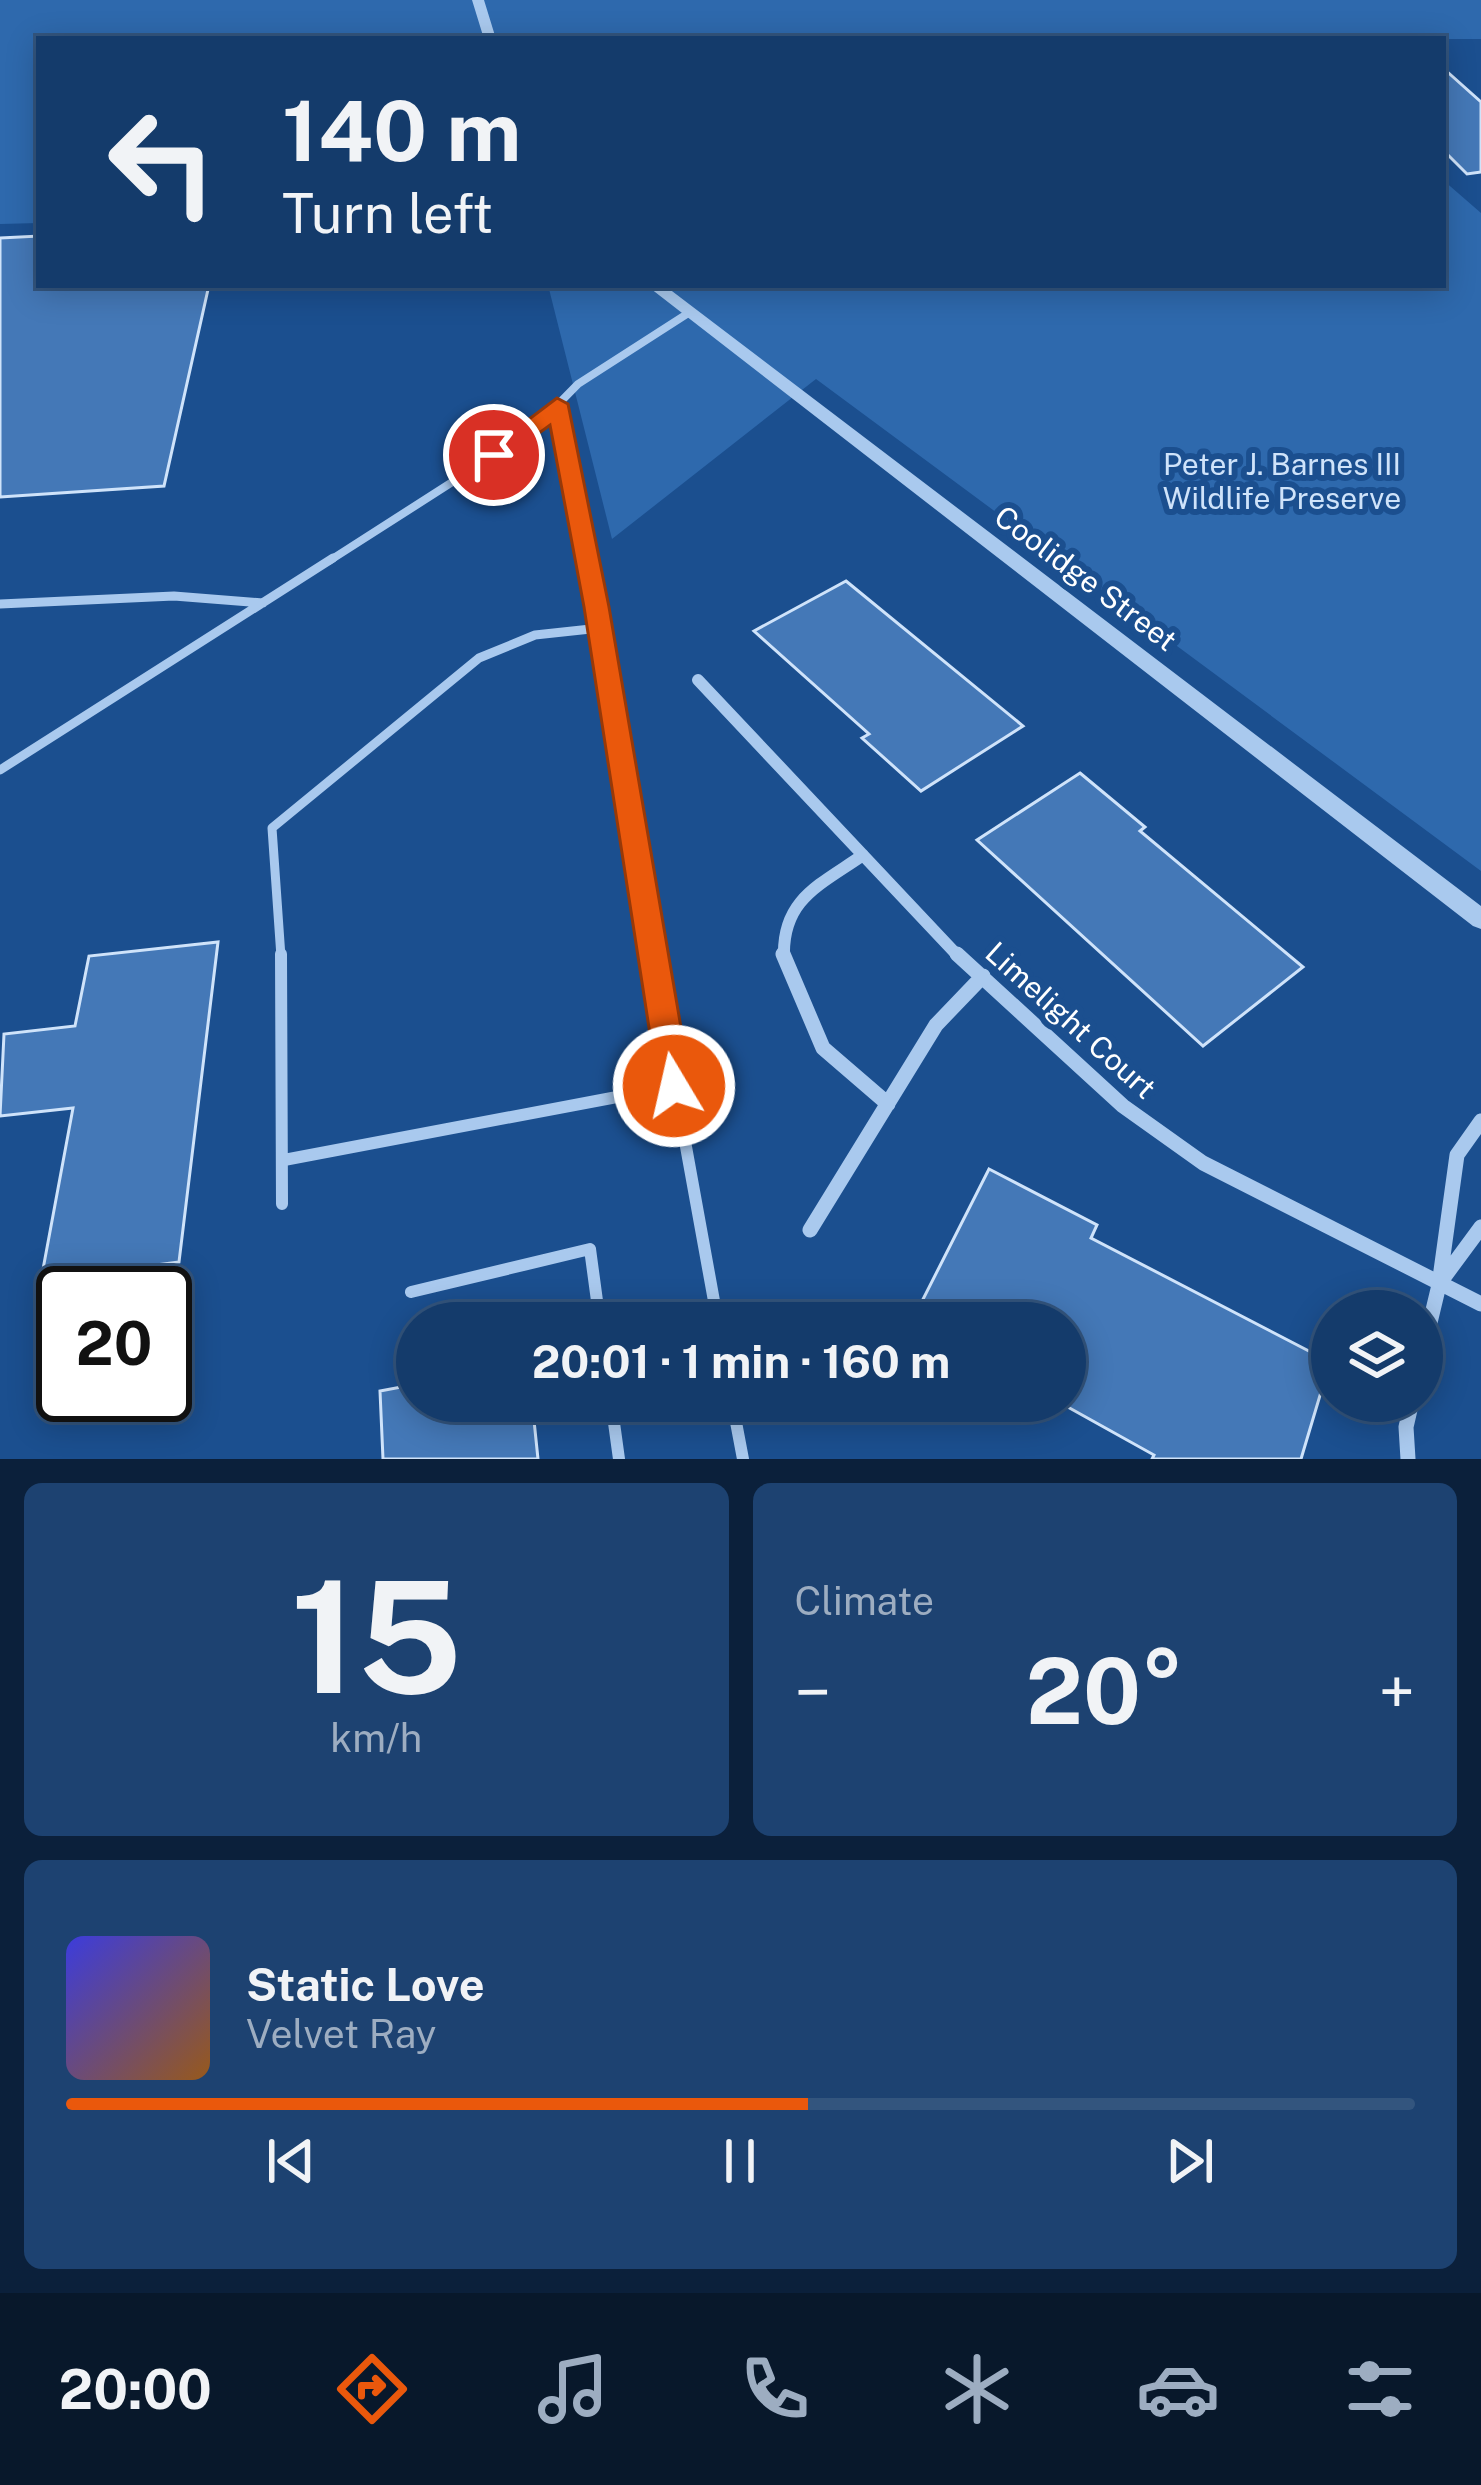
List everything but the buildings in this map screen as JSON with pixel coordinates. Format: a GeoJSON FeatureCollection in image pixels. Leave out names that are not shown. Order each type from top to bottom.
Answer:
{"type":"FeatureCollection","features":[{"type":"Feature","properties":{"kind":"street"},"geometry":{"type":"LineString","coordinates":[[478,0],[489,36]]}},
{"type":"Feature","properties":{"kind":"street","name":"Coolidge Street"},"geometry":{"type":"LineString","coordinates":[[658,288],[1481,919]]}},
{"type":"Feature","properties":{"kind":"street","name":"Limelight Court"},"geometry":{"type":"LineString","coordinates":[[698,680],[961,958],[1123,1106],[1203,1163],[1481,1304]]}},
{"type":"Feature","properties":{"kind":"street"},"geometry":{"type":"LineString","coordinates":[[863,855],[805,895],[790,912],[783,954],[823,1048],[888,1104]]}},
{"type":"Feature","properties":{"kind":"street"},"geometry":{"type":"LineString","coordinates":[[810,1230],[936,1025],[983,976]]}},
{"type":"Feature","properties":{"kind":"street"},"geometry":{"type":"LineString","coordinates":[[1438,1290],[1457,1155],[1481,1121]]}},
{"type":"Feature","properties":{"kind":"street"},"geometry":{"type":"LineString","coordinates":[[1439,1285],[1481,1227]]}},
{"type":"Feature","properties":{"kind":"street"},"geometry":{"type":"LineString","coordinates":[[1407,1422],[1408,1459]]}},
{"type":"Feature","properties":{"kind":"lane"},"geometry":{"type":"LineString","coordinates":[[0,770],[532,431],[578,384],[690,312]]}},
{"type":"Feature","properties":{"kind":"lane"},"geometry":{"type":"LineString","coordinates":[[557,404],[600,628],[714,1302]]}},
{"type":"Feature","properties":{"kind":"lane"},"geometry":{"type":"LineString","coordinates":[[0,604],[174,596],[263,603]]}},
{"type":"Feature","properties":{"kind":"lane"},"geometry":{"type":"LineString","coordinates":[[282,1204],[281,956],[272,828],[479,658],[535,635],[600,628]]}},
{"type":"Feature","properties":{"kind":"lane"},"geometry":{"type":"LineString","coordinates":[[284,1160],[674,1086]]}},
{"type":"Feature","properties":{"kind":"lane"},"geometry":{"type":"LineString","coordinates":[[411,1292],[590,1249],[597,1302]]}},
{"type":"Feature","properties":{"kind":"lane"},"geometry":{"type":"LineString","coordinates":[[614,1422],[619,1459]]}},
{"type":"Feature","properties":{"kind":"lane"},"geometry":{"type":"LineString","coordinates":[[736,1422],[743,1459]]}},
{"type":"Feature","properties":{"kind":"green space"},"geometry":{"type":"Polygon","coordinates":[[[0,0],[1481,0],[1481,39],[36,36],[36,223],[0,224],[0,0]]]}},
{"type":"Feature","properties":{"kind":"green space","name":"Peter J. Barnes III Wildlife Preserve"},"geometry":{"type":"Polygon","coordinates":[[[1446,183],[1481,213],[1481,871],[816,379],[612,539],[549,288],[1446,288],[1446,183]]]}},
{"type":"Feature","properties":{"kind":"route"},"geometry":{"type":"LineString","coordinates":[[494,455],[532,431],[557,404],[597,607],[674,1086]]}}]}
